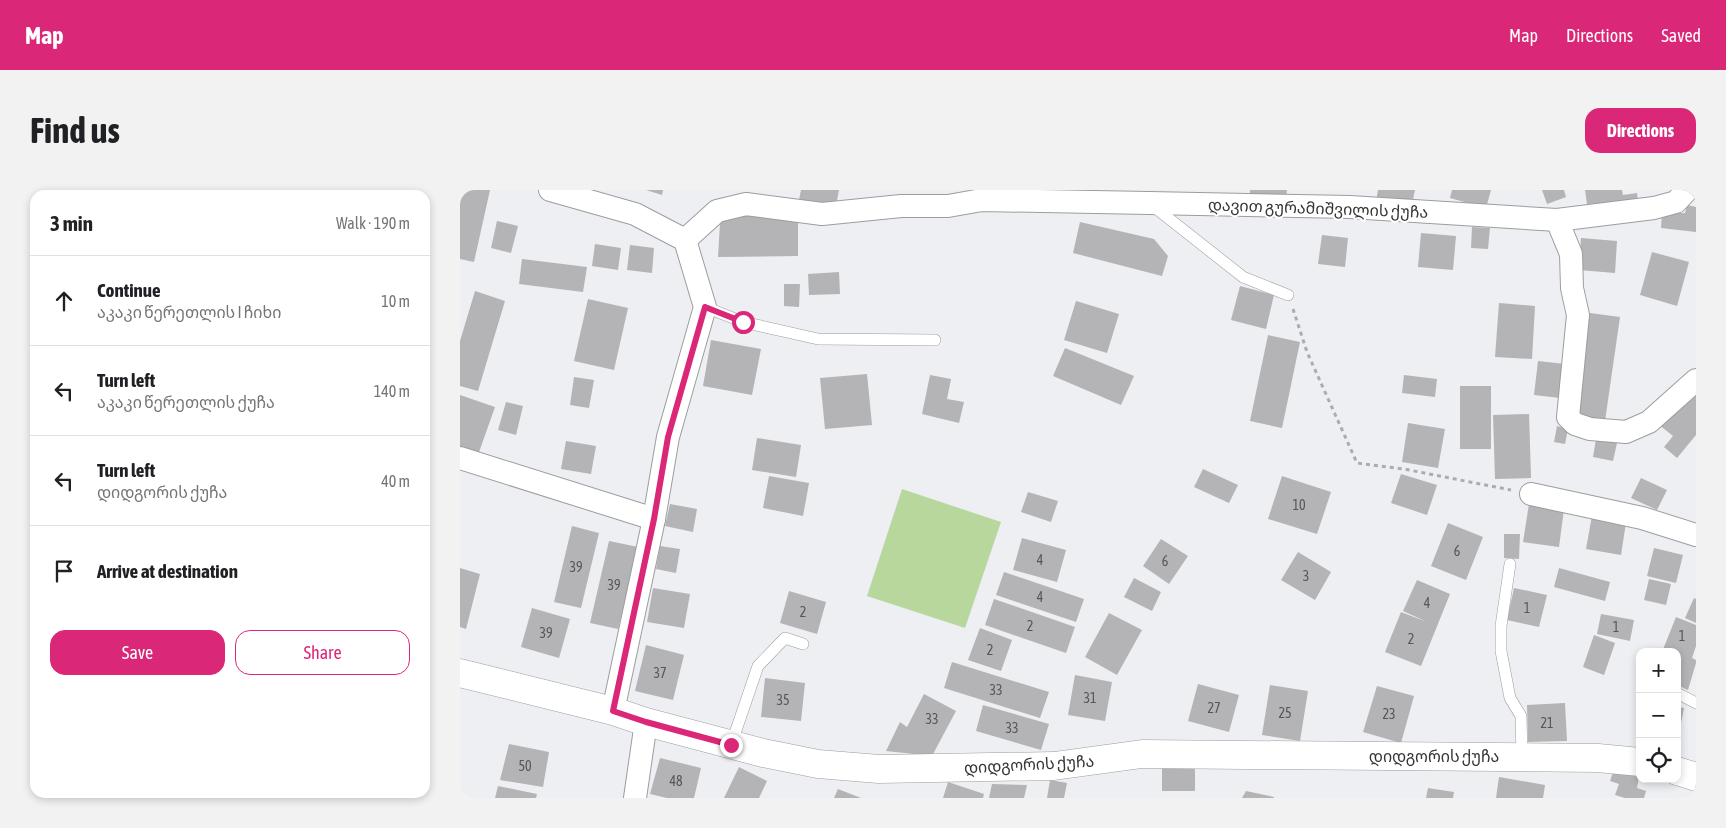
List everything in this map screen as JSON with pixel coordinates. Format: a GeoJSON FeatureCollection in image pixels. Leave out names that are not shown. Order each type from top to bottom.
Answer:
{"type":"FeatureCollection","features":[{"type":"Feature","properties":{"kind":"street"},"geometry":{"type":"LineString","coordinates":[[550,190],[635,214],[686,240],[705,307],[668,437],[654,519],[613,711]]}},
{"type":"Feature","properties":{"kind":"street","name":"დავით გურამიშვილის ქუჩა"},"geometry":{"type":"LineString","coordinates":[[686,240],[717,211],[746,204],[822,214],[901,206],[948,206],[977,195],[1148,202],[1348,199],[1557,220],[1654,208],[1676,202],[1687,190]]}},
{"type":"Feature","properties":{"kind":"street"},"geometry":{"type":"LineString","coordinates":[[1557,220],[1571,254],[1572,288],[1578,315],[1568,416],[1575,424],[1590,429],[1626,432],[1649,422],[1696,380]]}},
{"type":"Feature","properties":{"kind":"street"},"geometry":{"type":"LineString","coordinates":[[460,458],[654,519]]}},
{"type":"Feature","properties":{"kind":"street"},"geometry":{"type":"LineString","coordinates":[[1531,494],[1642,518],[1696,536]]}},
{"type":"Feature","properties":{"kind":"street","name":"დიდგორის ქუჩა"},"geometry":{"type":"LineString","coordinates":[[460,673],[613,711],[731,745],[818,764],[878,770],[1054,766],[1142,754],[1598,758],[1636,762]]}},
{"type":"Feature","properties":{"kind":"street"},"geometry":{"type":"LineString","coordinates":[[635,798],[646,722]]}},
{"type":"Feature","properties":{"kind":"street"},"geometry":{"type":"LineString","coordinates":[[1681,771],[1696,777]]}},
{"type":"Feature","properties":{"kind":"lane"},"geometry":{"type":"LineString","coordinates":[[591,190],[618,209]]}},
{"type":"Feature","properties":{"kind":"lane"},"geometry":{"type":"LineString","coordinates":[[1148,202],[1243,277],[1288,295]]}},
{"type":"Feature","properties":{"kind":"lane"},"geometry":{"type":"LineString","coordinates":[[705,307],[743,322],[818,339],[935,340]]}},
{"type":"Feature","properties":{"kind":"lane"},"geometry":{"type":"LineString","coordinates":[[1510,564],[1501,626],[1501,652],[1510,698],[1521,716],[1522,757]]}},
{"type":"Feature","properties":{"kind":"lane"},"geometry":{"type":"LineString","coordinates":[[731,745],[758,666],[785,638],[803,644]]}},
{"type":"Feature","properties":{"kind":"lane"},"geometry":{"type":"LineString","coordinates":[[1681,695],[1696,703]]}},
{"type":"Feature","properties":{"kind":"path"},"geometry":{"type":"LineString","coordinates":[[1288,295],[1307,352],[1357,463],[1404,469],[1531,494]]}},
{"type":"Feature","properties":{"kind":"green space"},"geometry":{"type":"Polygon","coordinates":[[[902,489],[1001,522],[965,628],[867,596],[902,489]]]}},
{"type":"Feature","properties":{"kind":"building"},"geometry":{"type":"Polygon","coordinates":[[[460,190],[490,190],[474,262],[460,259],[460,190]]]}},
{"type":"Feature","properties":{"kind":"building"},"geometry":{"type":"Polygon","coordinates":[[[646,190],[663,190],[662,195],[646,190]]]}},
{"type":"Feature","properties":{"kind":"building"},"geometry":{"type":"Polygon","coordinates":[[[801,190],[839,190],[836,206],[799,200],[801,190]]]}},
{"type":"Feature","properties":{"kind":"building"},"geometry":{"type":"Polygon","coordinates":[[[1250,190],[1287,190],[1286,199],[1250,196],[1250,190]]]}},
{"type":"Feature","properties":{"kind":"building"},"geometry":{"type":"Polygon","coordinates":[[[1378,190],[1415,190],[1412,204],[1376,201],[1378,190]]]}},
{"type":"Feature","properties":{"kind":"building"},"geometry":{"type":"Polygon","coordinates":[[[1452,190],[1491,190],[1486,208],[1450,198],[1452,190]]]}},
{"type":"Feature","properties":{"kind":"building"},"geometry":{"type":"Polygon","coordinates":[[[1542,190],[1564,190],[1566,197],[1547,204],[1542,190]]]}},
{"type":"Feature","properties":{"kind":"building"},"geometry":{"type":"Polygon","coordinates":[[[1585,190],[1622,190],[1623,195],[1637,193],[1638,201],[1587,204],[1585,190]]]}},
{"type":"Feature","properties":{"kind":"building"},"geometry":{"type":"Polygon","coordinates":[[[1687,205],[1696,207],[1696,232],[1661,228],[1662,213],[1685,213],[1687,205]]]}},
{"type":"Feature","properties":{"kind":"building"},"geometry":{"type":"Polygon","coordinates":[[[746,214],[798,221],[798,256],[718,257],[720,224],[725,219],[746,214]]]}},
{"type":"Feature","properties":{"kind":"building"},"geometry":{"type":"Polygon","coordinates":[[[497,221],[518,226],[511,253],[491,248],[497,221]]]}},
{"type":"Feature","properties":{"kind":"building"},"geometry":{"type":"Polygon","coordinates":[[[1080,222],[1154,239],[1168,256],[1162,276],[1073,253],[1080,222]]]}},
{"type":"Feature","properties":{"kind":"building"},"geometry":{"type":"Polygon","coordinates":[[[1472,227],[1490,228],[1488,249],[1471,248],[1472,227]]]}},
{"type":"Feature","properties":{"kind":"building"},"geometry":{"type":"Polygon","coordinates":[[[1421,233],[1456,236],[1453,270],[1418,267],[1421,233]]]}},
{"type":"Feature","properties":{"kind":"building"},"geometry":{"type":"Polygon","coordinates":[[[1322,235],[1348,238],[1345,267],[1318,264],[1322,235]]]}},
{"type":"Feature","properties":{"kind":"building"},"geometry":{"type":"Polygon","coordinates":[[[1581,238],[1617,241],[1615,273],[1579,270],[1581,238]]]}},
{"type":"Feature","properties":{"kind":"building"},"geometry":{"type":"Polygon","coordinates":[[[595,244],[621,248],[618,270],[592,266],[595,244]]]}},
{"type":"Feature","properties":{"kind":"building"},"geometry":{"type":"Polygon","coordinates":[[[630,245],[654,248],[652,273],[627,270],[630,245]]]}},
{"type":"Feature","properties":{"kind":"building"},"geometry":{"type":"Polygon","coordinates":[[[1652,252],[1689,262],[1677,306],[1640,295],[1652,252]]]}},
{"type":"Feature","properties":{"kind":"building"},"geometry":{"type":"Polygon","coordinates":[[[522,259],[587,267],[583,292],[519,284],[522,259]]]}},
{"type":"Feature","properties":{"kind":"building"},"geometry":{"type":"Polygon","coordinates":[[[839,272],[840,294],[809,295],[808,274],[839,272]]]}},
{"type":"Feature","properties":{"kind":"building"},"geometry":{"type":"Polygon","coordinates":[[[784,284],[800,284],[799,307],[784,306],[784,284]]]}},
{"type":"Feature","properties":{"kind":"building"},"geometry":{"type":"Polygon","coordinates":[[[1240,286],[1274,295],[1266,329],[1231,320],[1240,286]]]}},
{"type":"Feature","properties":{"kind":"building"},"geometry":{"type":"Polygon","coordinates":[[[475,291],[505,301],[478,391],[460,386],[460,341],[475,291]]]}},
{"type":"Feature","properties":{"kind":"building"},"geometry":{"type":"Polygon","coordinates":[[[588,299],[628,308],[614,370],[574,361],[588,299]]]}},
{"type":"Feature","properties":{"kind":"building"},"geometry":{"type":"Polygon","coordinates":[[[1076,301],[1119,314],[1107,353],[1064,340],[1076,301]]]}},
{"type":"Feature","properties":{"kind":"building"},"geometry":{"type":"Polygon","coordinates":[[[1499,303],[1535,306],[1532,359],[1495,357],[1499,303]]]}},
{"type":"Feature","properties":{"kind":"building"},"geometry":{"type":"Polygon","coordinates":[[[1590,313],[1620,317],[1605,421],[1575,416],[1590,313]]]}},
{"type":"Feature","properties":{"kind":"building"},"geometry":{"type":"Polygon","coordinates":[[[1268,335],[1300,342],[1282,428],[1250,421],[1268,335]]]}},
{"type":"Feature","properties":{"kind":"building"},"geometry":{"type":"Polygon","coordinates":[[[711,340],[761,349],[752,395],[703,386],[711,340]]]}},
{"type":"Feature","properties":{"kind":"building"},"geometry":{"type":"Polygon","coordinates":[[[1065,348],[1134,376],[1121,405],[1053,376],[1065,348]]]}},
{"type":"Feature","properties":{"kind":"building"},"geometry":{"type":"Polygon","coordinates":[[[1538,361],[1565,364],[1560,398],[1534,395],[1538,361]]]}},
{"type":"Feature","properties":{"kind":"building"},"geometry":{"type":"Polygon","coordinates":[[[867,374],[872,425],[825,429],[820,378],[867,374]]]}},
{"type":"Feature","properties":{"kind":"building"},"geometry":{"type":"Polygon","coordinates":[[[930,375],[951,379],[947,399],[964,402],[959,423],[922,414],[930,375]]]}},
{"type":"Feature","properties":{"kind":"building"},"geometry":{"type":"Polygon","coordinates":[[[1404,375],[1437,379],[1435,397],[1402,393],[1404,375]]]}},
{"type":"Feature","properties":{"kind":"building"},"geometry":{"type":"Polygon","coordinates":[[[574,377],[594,380],[589,408],[570,405],[574,377]]]}},
{"type":"Feature","properties":{"kind":"building"},"geometry":{"type":"Polygon","coordinates":[[[1460,386],[1491,386],[1491,449],[1460,449],[1460,386]]]}},
{"type":"Feature","properties":{"kind":"building"},"geometry":{"type":"Polygon","coordinates":[[[1696,388],[1696,435],[1677,458],[1664,447],[1673,436],[1658,424],[1696,388]]]}},
{"type":"Feature","properties":{"kind":"building"},"geometry":{"type":"Polygon","coordinates":[[[460,395],[495,407],[478,455],[460,449],[460,395]]]}},
{"type":"Feature","properties":{"kind":"building"},"geometry":{"type":"Polygon","coordinates":[[[506,402],[523,406],[516,435],[498,430],[506,402]]]}},
{"type":"Feature","properties":{"kind":"building"},"geometry":{"type":"Polygon","coordinates":[[[1529,414],[1531,478],[1495,479],[1493,415],[1529,414]]]}},
{"type":"Feature","properties":{"kind":"building"},"geometry":{"type":"Polygon","coordinates":[[[1408,423],[1445,429],[1438,468],[1402,462],[1408,423]]]}},
{"type":"Feature","properties":{"kind":"building"},"geometry":{"type":"Polygon","coordinates":[[[1557,426],[1568,429],[1565,444],[1554,442],[1557,426]]]}},
{"type":"Feature","properties":{"kind":"building"},"geometry":{"type":"Polygon","coordinates":[[[757,438],[801,445],[796,477],[752,470],[757,438]]]}},
{"type":"Feature","properties":{"kind":"building"},"geometry":{"type":"Polygon","coordinates":[[[1596,439],[1617,443],[1613,461],[1593,457],[1596,439]]]}},
{"type":"Feature","properties":{"kind":"building"},"geometry":{"type":"Polygon","coordinates":[[[566,441],[596,446],[591,474],[561,469],[566,441]]]}},
{"type":"Feature","properties":{"kind":"building"},"geometry":{"type":"Polygon","coordinates":[[[1203,469],[1238,485],[1229,503],[1194,487],[1203,469]]]}},
{"type":"Feature","properties":{"kind":"building"},"geometry":{"type":"Polygon","coordinates":[[[1401,474],[1437,485],[1427,515],[1391,503],[1401,474]]]}},
{"type":"Feature","properties":{"kind":"building"},"geometry":{"type":"Polygon","coordinates":[[[769,476],[809,483],[803,516],[763,508],[769,476]]]}},
{"type":"Feature","properties":{"kind":"building"},"geometry":{"type":"Polygon","coordinates":[[[1282,476],[1331,492],[1317,534],[1268,519],[1282,476]]]}},
{"type":"Feature","properties":{"kind":"building"},"geometry":{"type":"Polygon","coordinates":[[[1641,478],[1667,490],[1657,510],[1631,498],[1641,478]]]}},
{"type":"Feature","properties":{"kind":"building"},"geometry":{"type":"Polygon","coordinates":[[[1028,492],[1058,501],[1051,522],[1021,512],[1028,492]]]}},
{"type":"Feature","properties":{"kind":"building"},"geometry":{"type":"Polygon","coordinates":[[[670,504],[697,509],[693,532],[665,526],[670,504]]]}},
{"type":"Feature","properties":{"kind":"building"},"geometry":{"type":"Polygon","coordinates":[[[1529,504],[1564,509],[1559,547],[1523,542],[1529,504]]]}},
{"type":"Feature","properties":{"kind":"building"},"geometry":{"type":"Polygon","coordinates":[[[1593,510],[1627,516],[1621,555],[1586,549],[1593,510]]]}},
{"type":"Feature","properties":{"kind":"building"},"geometry":{"type":"Polygon","coordinates":[[[1448,523],[1483,537],[1466,580],[1431,566],[1448,523]]]}},
{"type":"Feature","properties":{"kind":"building"},"geometry":{"type":"Polygon","coordinates":[[[572,526],[599,533],[581,608],[554,602],[572,526]]]}},
{"type":"Feature","properties":{"kind":"building"},"geometry":{"type":"Polygon","coordinates":[[[1504,534],[1520,534],[1519,559],[1504,558],[1504,534]]]}},
{"type":"Feature","properties":{"kind":"building"},"geometry":{"type":"Polygon","coordinates":[[[1022,538],[1066,550],[1057,582],[1013,570],[1022,538]]]}},
{"type":"Feature","properties":{"kind":"building"},"geometry":{"type":"Polygon","coordinates":[[[1161,539],[1188,556],[1169,584],[1143,566],[1161,539]]]}},
{"type":"Feature","properties":{"kind":"building"},"geometry":{"type":"Polygon","coordinates":[[[609,541],[638,547],[618,629],[590,623],[609,541]]]}},
{"type":"Feature","properties":{"kind":"building"},"geometry":{"type":"Polygon","coordinates":[[[660,546],[680,549],[676,573],[656,569],[660,546]]]}},
{"type":"Feature","properties":{"kind":"building"},"geometry":{"type":"Polygon","coordinates":[[[1654,548],[1683,555],[1676,583],[1647,576],[1654,548]]]}},
{"type":"Feature","properties":{"kind":"building"},"geometry":{"type":"Polygon","coordinates":[[[1298,552],[1331,572],[1315,600],[1281,580],[1298,552]]]}},
{"type":"Feature","properties":{"kind":"building"},"geometry":{"type":"Polygon","coordinates":[[[460,568],[480,574],[466,629],[460,627],[460,568]]]}},
{"type":"Feature","properties":{"kind":"building"},"geometry":{"type":"Polygon","coordinates":[[[1559,568],[1610,582],[1605,601],[1554,587],[1559,568]]]}},
{"type":"Feature","properties":{"kind":"building"},"geometry":{"type":"Polygon","coordinates":[[[1004,572],[1084,599],[1076,622],[996,595],[1004,572]]]}},
{"type":"Feature","properties":{"kind":"building"},"geometry":{"type":"Polygon","coordinates":[[[1134,578],[1161,592],[1152,611],[1124,597],[1134,578]]]}},
{"type":"Feature","properties":{"kind":"building"},"geometry":{"type":"Polygon","coordinates":[[[1649,579],[1671,584],[1666,605],[1644,600],[1649,579]]]}},
{"type":"Feature","properties":{"kind":"building"},"geometry":{"type":"Polygon","coordinates":[[[1417,580],[1450,594],[1421,666],[1385,652],[1401,612],[1427,622],[1403,611],[1417,580]]]}},
{"type":"Feature","properties":{"kind":"building"},"geometry":{"type":"Polygon","coordinates":[[[653,588],[690,594],[684,628],[647,622],[653,588]]]}},
{"type":"Feature","properties":{"kind":"building"},"geometry":{"type":"Polygon","coordinates":[[[1514,588],[1547,595],[1539,627],[1507,620],[1514,588]]]}},
{"type":"Feature","properties":{"kind":"building"},"geometry":{"type":"Polygon","coordinates":[[[789,591],[826,602],[817,634],[780,623],[789,591]]]}},
{"type":"Feature","properties":{"kind":"building"},"geometry":{"type":"Polygon","coordinates":[[[1694,598],[1696,599],[1696,623],[1685,618],[1694,598]]]}},
{"type":"Feature","properties":{"kind":"building"},"geometry":{"type":"Polygon","coordinates":[[[994,599],[1075,627],[1066,653],[985,625],[994,599]]]}},
{"type":"Feature","properties":{"kind":"building"},"geometry":{"type":"Polygon","coordinates":[[[532,608],[570,619],[559,658],[521,647],[532,608]]]}},
{"type":"Feature","properties":{"kind":"building"},"geometry":{"type":"Polygon","coordinates":[[[1109,613],[1142,630],[1117,675],[1085,657],[1109,613]]]}},
{"type":"Feature","properties":{"kind":"building"},"geometry":{"type":"Polygon","coordinates":[[[1601,614],[1634,620],[1630,641],[1597,634],[1601,614]]]}},
{"type":"Feature","properties":{"kind":"building"},"geometry":{"type":"Polygon","coordinates":[[[1676,617],[1696,625],[1696,646],[1692,658],[1696,660],[1696,663],[1688,690],[1681,687],[1681,648],[1664,648],[1676,617]]]}},
{"type":"Feature","properties":{"kind":"building"},"geometry":{"type":"Polygon","coordinates":[[[980,628],[1012,640],[1001,671],[968,660],[980,628]]]}},
{"type":"Feature","properties":{"kind":"building"},"geometry":{"type":"Polygon","coordinates":[[[1594,635],[1615,643],[1604,675],[1583,667],[1594,635]]]}},
{"type":"Feature","properties":{"kind":"building"},"geometry":{"type":"Polygon","coordinates":[[[646,645],[684,655],[673,700],[635,691],[646,645]]]}},
{"type":"Feature","properties":{"kind":"building"},"geometry":{"type":"Polygon","coordinates":[[[952,662],[1049,692],[1040,718],[944,688],[952,662]]]}},
{"type":"Feature","properties":{"kind":"building"},"geometry":{"type":"Polygon","coordinates":[[[1075,675],[1112,682],[1105,721],[1068,715],[1075,675]]]}},
{"type":"Feature","properties":{"kind":"building"},"geometry":{"type":"Polygon","coordinates":[[[765,678],[805,683],[801,721],[761,717],[765,678]]]}},
{"type":"Feature","properties":{"kind":"building"},"geometry":{"type":"Polygon","coordinates":[[[1198,684],[1239,695],[1229,732],[1188,721],[1198,684]]]}},
{"type":"Feature","properties":{"kind":"building"},"geometry":{"type":"Polygon","coordinates":[[[1270,685],[1308,691],[1300,741],[1262,735],[1270,685]]]}},
{"type":"Feature","properties":{"kind":"building"},"geometry":{"type":"Polygon","coordinates":[[[1377,686],[1414,696],[1401,743],[1363,732],[1377,686]]]}},
{"type":"Feature","properties":{"kind":"building"},"geometry":{"type":"Polygon","coordinates":[[[924,694],[956,711],[932,756],[886,751],[900,722],[907,727],[924,694]]]}},
{"type":"Feature","properties":{"kind":"building"},"geometry":{"type":"Polygon","coordinates":[[[1565,703],[1567,741],[1528,742],[1527,705],[1565,703]]]}},
{"type":"Feature","properties":{"kind":"building"},"geometry":{"type":"Polygon","coordinates":[[[983,705],[1049,724],[1041,750],[976,731],[983,705]]]}},
{"type":"Feature","properties":{"kind":"building"},"geometry":{"type":"Polygon","coordinates":[[[1681,708],[1684,708],[1681,723],[1681,708]]]}},
{"type":"Feature","properties":{"kind":"building"},"geometry":{"type":"Polygon","coordinates":[[[509,744],[549,752],[543,787],[500,780],[509,744]]]}},
{"type":"Feature","properties":{"kind":"building"},"geometry":{"type":"Polygon","coordinates":[[[660,758],[701,768],[694,798],[667,798],[650,794],[660,758]]]}},
{"type":"Feature","properties":{"kind":"building"},"geometry":{"type":"Polygon","coordinates":[[[1616,763],[1636,770],[1637,788],[1646,791],[1644,798],[1625,798],[1615,795],[1619,784],[1610,781],[1616,763]]]}},
{"type":"Feature","properties":{"kind":"building"},"geometry":{"type":"Polygon","coordinates":[[[739,767],[767,781],[759,798],[724,798],[739,767]]]}},
{"type":"Feature","properties":{"kind":"building"},"geometry":{"type":"Polygon","coordinates":[[[1162,768],[1195,768],[1195,791],[1162,791],[1162,768]]]}},
{"type":"Feature","properties":{"kind":"building"},"geometry":{"type":"Polygon","coordinates":[[[1499,777],[1545,785],[1543,798],[1496,798],[1499,777]]]}},
{"type":"Feature","properties":{"kind":"building"},"geometry":{"type":"Polygon","coordinates":[[[1050,780],[1067,783],[1064,798],[1047,798],[1050,780]]]}},
{"type":"Feature","properties":{"kind":"building"},"geometry":{"type":"Polygon","coordinates":[[[948,782],[984,794],[983,798],[943,798],[948,782]]]}},
{"type":"Feature","properties":{"kind":"building"},"geometry":{"type":"Polygon","coordinates":[[[992,784],[1027,785],[1024,798],[989,798],[992,784]]]}},
{"type":"Feature","properties":{"kind":"building"},"geometry":{"type":"Polygon","coordinates":[[[498,786],[537,794],[536,798],[495,798],[498,786]]]}},
{"type":"Feature","properties":{"kind":"building"},"geometry":{"type":"Polygon","coordinates":[[[1428,788],[1454,792],[1453,798],[1426,798],[1428,788]]]}},
{"type":"Feature","properties":{"kind":"building"},"geometry":{"type":"Polygon","coordinates":[[[838,789],[861,798],[834,798],[838,789]]]}},
{"type":"Feature","properties":{"kind":"building"},"geometry":{"type":"Polygon","coordinates":[[[1246,791],[1274,797],[1274,798],[1242,798],[1246,791]]]}},
{"type":"Feature","properties":{"kind":"route"},"geometry":{"type":"LineString","coordinates":[[731,745],[613,711],[654,519],[668,437],[705,307],[743,322]]}}]}
